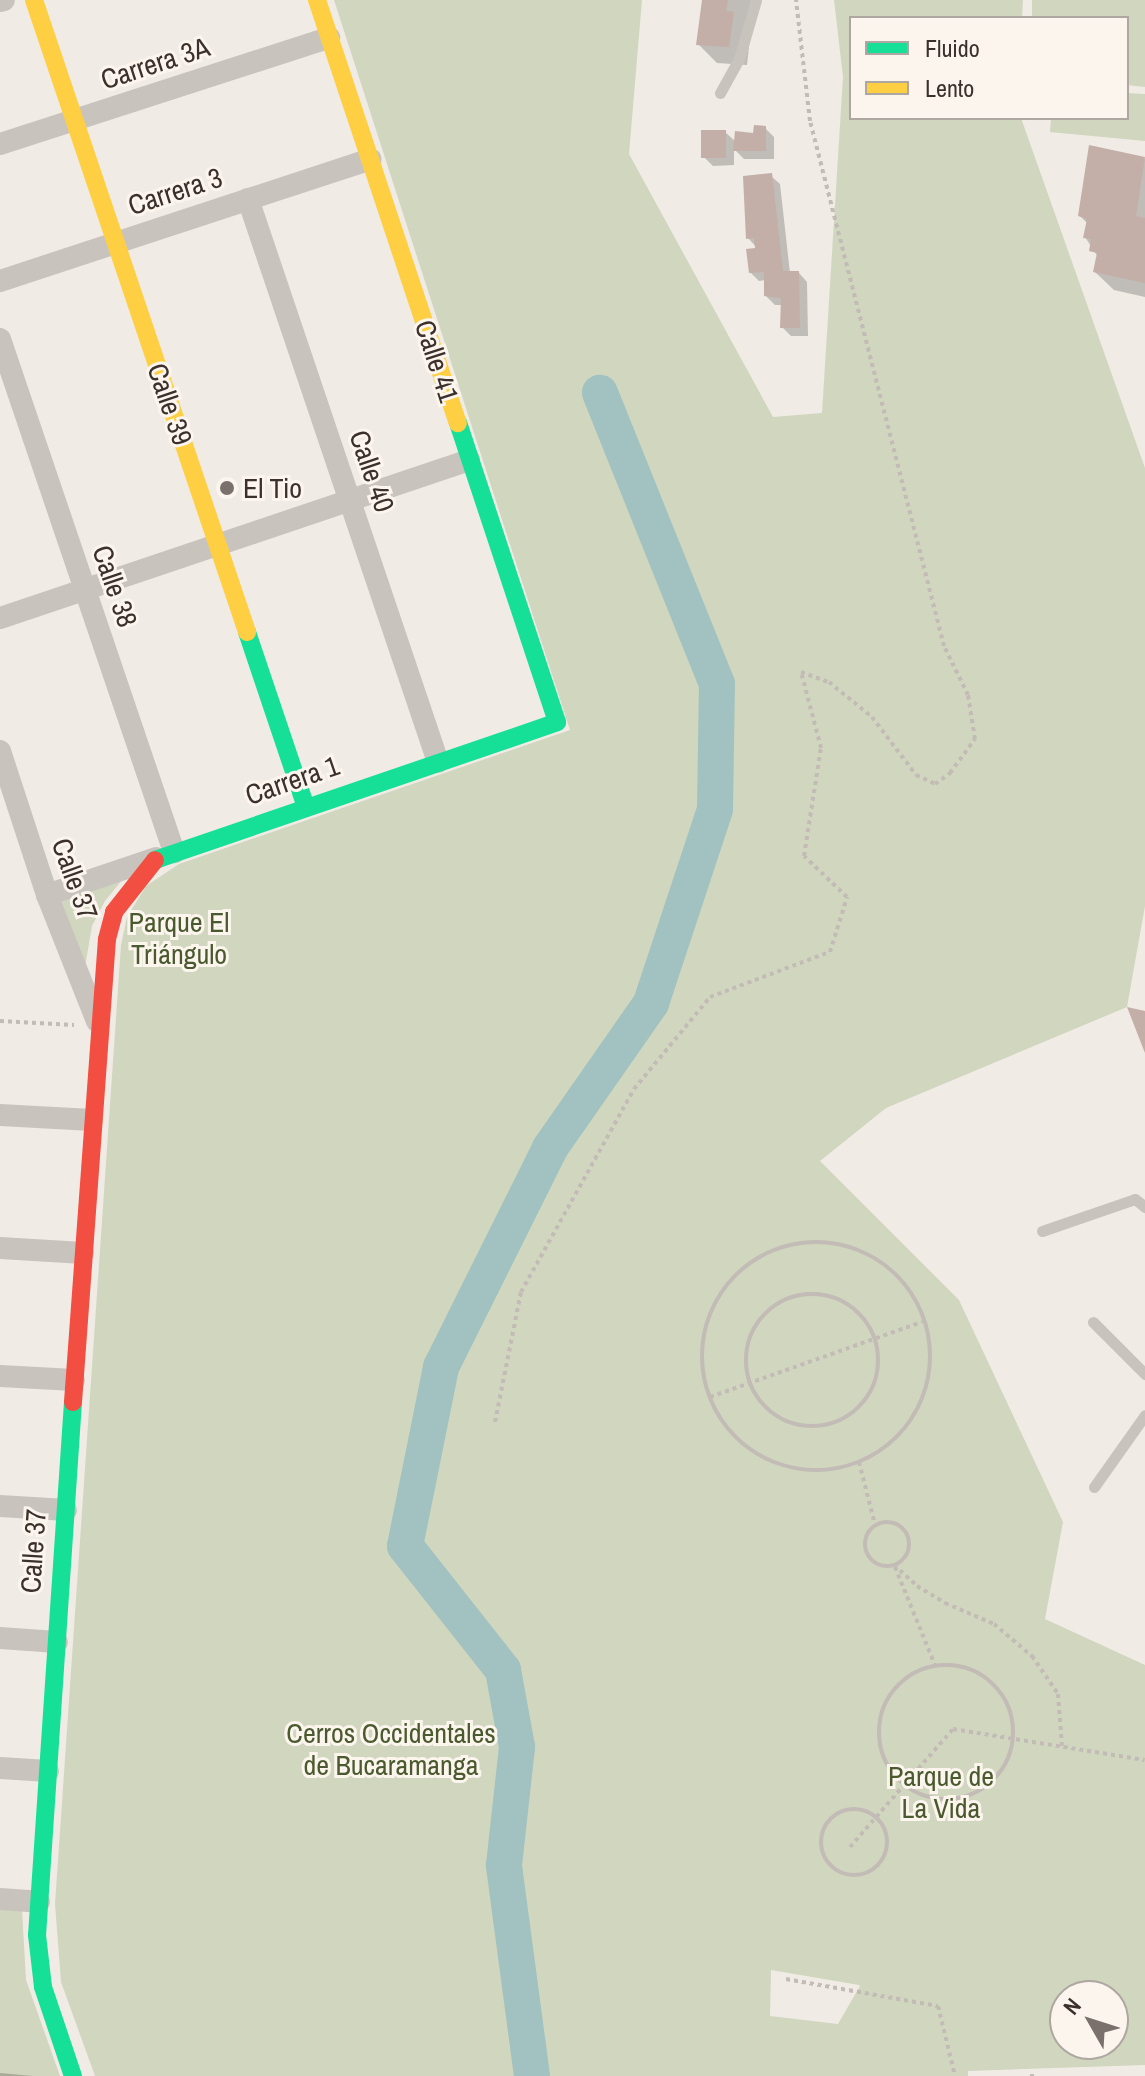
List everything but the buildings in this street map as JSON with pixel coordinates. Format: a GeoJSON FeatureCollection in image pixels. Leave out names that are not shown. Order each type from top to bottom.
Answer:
{"type":"FeatureCollection","features":[{"type":"Feature","properties":{"kind":"street","name":"Calle 39"},"geometry":{"type":"LineString","coordinates":[[34,0],[306,807]]}},
{"type":"Feature","properties":{"kind":"street","name":"Calle 41"},"geometry":{"type":"LineString","coordinates":[[317,0],[557,722]]}},
{"type":"Feature","properties":{"kind":"street","name":"Carrera 3A"},"geometry":{"type":"LineString","coordinates":[[0,144],[329,38]]}},
{"type":"Feature","properties":{"kind":"street","name":"Carrera 3"},"geometry":{"type":"LineString","coordinates":[[0,281],[370,159]]}},
{"type":"Feature","properties":{"kind":"street","name":"Calle 40"},"geometry":{"type":"LineString","coordinates":[[248,199],[438,762]]}},
{"type":"Feature","properties":{"kind":"street","name":"Calle 38"},"geometry":{"type":"LineString","coordinates":[[0,339],[85,590],[165,855]]}},
{"type":"Feature","properties":{"kind":"street"},"geometry":{"type":"LineString","coordinates":[[0,618],[469,460]]}},
{"type":"Feature","properties":{"kind":"street","name":"Carrera 1"},"geometry":{"type":"LineString","coordinates":[[47,895],[557,722]]}},
{"type":"Feature","properties":{"kind":"street","name":"Calle 37"},"geometry":{"type":"LineString","coordinates":[[0,751],[47,895],[98,1026]]}},
{"type":"Feature","properties":{"kind":"street","name":"Calle 37"},"geometry":{"type":"LineString","coordinates":[[73,2076],[43,1987],[39,1959],[39,1902],[98,1026],[107,939],[114,912],[165,855]]}},
{"type":"Feature","properties":{"kind":"street"},"geometry":{"type":"LineString","coordinates":[[0,1115],[92,1120]]}},
{"type":"Feature","properties":{"kind":"street"},"geometry":{"type":"LineString","coordinates":[[0,1248],[83,1253]]}},
{"type":"Feature","properties":{"kind":"street"},"geometry":{"type":"LineString","coordinates":[[0,1376],[74,1380]]}},
{"type":"Feature","properties":{"kind":"street"},"geometry":{"type":"LineString","coordinates":[[0,1506],[66,1510]]}},
{"type":"Feature","properties":{"kind":"street"},"geometry":{"type":"LineString","coordinates":[[0,1638],[57,1642]]}},
{"type":"Feature","properties":{"kind":"street"},"geometry":{"type":"LineString","coordinates":[[0,1768],[48,1771]]}},
{"type":"Feature","properties":{"kind":"street"},"geometry":{"type":"LineString","coordinates":[[0,1899],[39,1902]]}},
{"type":"Feature","properties":{"kind":"lane"},"geometry":{"type":"LineString","coordinates":[[720,93],[739,59],[756,0]]}},
{"type":"Feature","properties":{"kind":"lane"},"geometry":{"type":"LineString","coordinates":[[1042,1231],[1135,1199],[1145,1207]]}},
{"type":"Feature","properties":{"kind":"lane"},"geometry":{"type":"LineString","coordinates":[[1093,1322],[1145,1374]]}},
{"type":"Feature","properties":{"kind":"lane"},"geometry":{"type":"LineString","coordinates":[[1094,1487],[1145,1415]]}},
{"type":"Feature","properties":{"kind":"path"},"geometry":{"type":"LineString","coordinates":[[495,1422],[521,1292],[634,1089],[710,997],[830,952],[847,897],[804,856],[821,748],[801,672],[829,682],[872,717],[916,775],[935,784],[950,773],[975,739],[968,695],[944,646],[810,121],[796,0]]}},
{"type":"Feature","properties":{"kind":"path"},"geometry":{"type":"LineString","coordinates":[[0,1021],[98,1026]]}},
{"type":"Feature","properties":{"kind":"path"},"geometry":{"type":"LineString","coordinates":[[801,1242],[837,1243],[872,1256],[900,1278],[920,1309],[930,1344],[927,1381],[914,1415],[890,1443],[859,1462],[821,1471],[782,1466],[748,1449],[721,1421],[710,1397],[705,1386],[701,1347],[711,1310],[733,1277],[764,1254],[801,1242]]}},
{"type":"Feature","properties":{"kind":"path"},"geometry":{"type":"LineString","coordinates":[[804,1294],[826,1295],[846,1302],[862,1316],[874,1339],[878,1355],[876,1377],[867,1397],[851,1413],[831,1423],[809,1426],[787,1422],[769,1410],[750,1382],[747,1350],[753,1329],[766,1312],[784,1300],[804,1294]]}},
{"type":"Feature","properties":{"kind":"path"},"geometry":{"type":"LineString","coordinates":[[710,1397],[923,1321]]}},
{"type":"Feature","properties":{"kind":"path"},"geometry":{"type":"LineString","coordinates":[[859,1462],[875,1525],[865,1543],[869,1557],[880,1565],[894,1565],[917,1586],[945,1603],[994,1624],[1032,1656],[1058,1694],[1063,1747]]}},
{"type":"Feature","properties":{"kind":"path"},"geometry":{"type":"LineString","coordinates":[[875,1525],[896,1524],[906,1534],[908,1548],[894,1565]]}},
{"type":"Feature","properties":{"kind":"path"},"geometry":{"type":"LineString","coordinates":[[894,1565],[935,1665]]}},
{"type":"Feature","properties":{"kind":"path"},"geometry":{"type":"LineString","coordinates":[[935,1665],[957,1665],[977,1671],[995,1684],[1007,1702],[1013,1739],[1005,1765],[992,1782],[974,1793],[953,1799],[931,1798],[905,1784],[893,1773],[882,1753],[879,1730],[883,1707],[895,1687],[913,1673],[935,1665]]}},
{"type":"Feature","properties":{"kind":"path"},"geometry":{"type":"LineString","coordinates":[[850,1847],[953,1729],[1145,1760]]}},
{"type":"Feature","properties":{"kind":"path"},"geometry":{"type":"LineString","coordinates":[[849,1810],[860,1810],[875,1818],[887,1841],[881,1862],[873,1870],[853,1876],[833,1868],[822,1850],[824,1829],[830,1820],[849,1810]]}},
{"type":"Feature","properties":{"kind":"path"},"geometry":{"type":"LineString","coordinates":[[786,1979],[938,2006],[955,2076]]}},
{"type":"Feature","properties":{"kind":"green space","name":"Cerros Occidentales de Bucaramanga"},"geometry":{"type":"Polygon","coordinates":[[[334,0],[642,0],[629,154],[773,417],[822,413],[843,77],[834,0],[1023,0],[1022,16],[849,16],[849,120],[1022,120],[1145,468],[1145,906],[1127,1007],[886,1108],[820,1161],[959,1300],[1063,1522],[1045,1619],[1145,1665],[1145,2065],[968,2071],[968,2076],[95,2076],[61,1982],[55,1904],[121,945],[127,917],[146,886],[179,864],[570,730],[334,0]],[[771,1970],[770,2016],[838,2024],[860,1986],[771,1970]]]}},
{"type":"Feature","properties":{"kind":"green space"},"geometry":{"type":"Polygon","coordinates":[[[1032,0],[1145,0],[1145,87],[1129,85],[1129,16],[1032,16],[1032,0]]]}},
{"type":"Feature","properties":{"kind":"green space"},"geometry":{"type":"Polygon","coordinates":[[[1129,93],[1145,94],[1145,141],[1050,132],[1051,120],[1129,120],[1129,93]]]}},
{"type":"Feature","properties":{"kind":"green space"},"geometry":{"type":"Polygon","coordinates":[[[122,880],[105,901],[92,926],[85,967],[58,903],[122,880]]]}},
{"type":"Feature","properties":{"kind":"green space"},"geometry":{"type":"Polygon","coordinates":[[[0,1909],[22,1910],[26,1980],[60,2076],[0,2076],[0,1909]]]}},
{"type":"Feature","properties":{"kind":"waterway"},"geometry":{"type":"LineString","coordinates":[[532,2076],[504,1865],[517,1747],[503,1670],[405,1546],[441,1367],[550,1148],[651,1003],[715,809],[717,684],[600,393]]}},
{"type":"Feature","properties":{"kind":"traffic: fast"},"geometry":{"type":"LineString","coordinates":[[155,860],[557,722],[458,423]]}},
{"type":"Feature","properties":{"kind":"traffic: fast"},"geometry":{"type":"LineString","coordinates":[[247,632],[306,807]]}},
{"type":"Feature","properties":{"kind":"traffic: fast"},"geometry":{"type":"LineString","coordinates":[[73,1402],[37,1935],[43,1987],[73,2076]]}},
{"type":"Feature","properties":{"kind":"traffic: slow"},"geometry":{"type":"LineString","coordinates":[[34,0],[247,632]]}},
{"type":"Feature","properties":{"kind":"traffic: slow"},"geometry":{"type":"LineString","coordinates":[[317,0],[458,423]]}},
{"type":"Feature","properties":{"kind":"traffic: jam"},"geometry":{"type":"LineString","coordinates":[[73,1402],[107,939],[114,912],[155,860]]}},
{"type":"Feature","properties":{"kind":"place","name":"El Tio"},"geometry":{"type":"Point","coordinates":[227,488]}},
{"type":"Feature","properties":{"kind":"park label","name":"Parque El Triángulo"},"geometry":{"type":"Point","coordinates":[179,938]}},
{"type":"Feature","properties":{"kind":"park label","name":"Parque de La Vida"},"geometry":{"type":"Point","coordinates":[941,1792]}}]}
